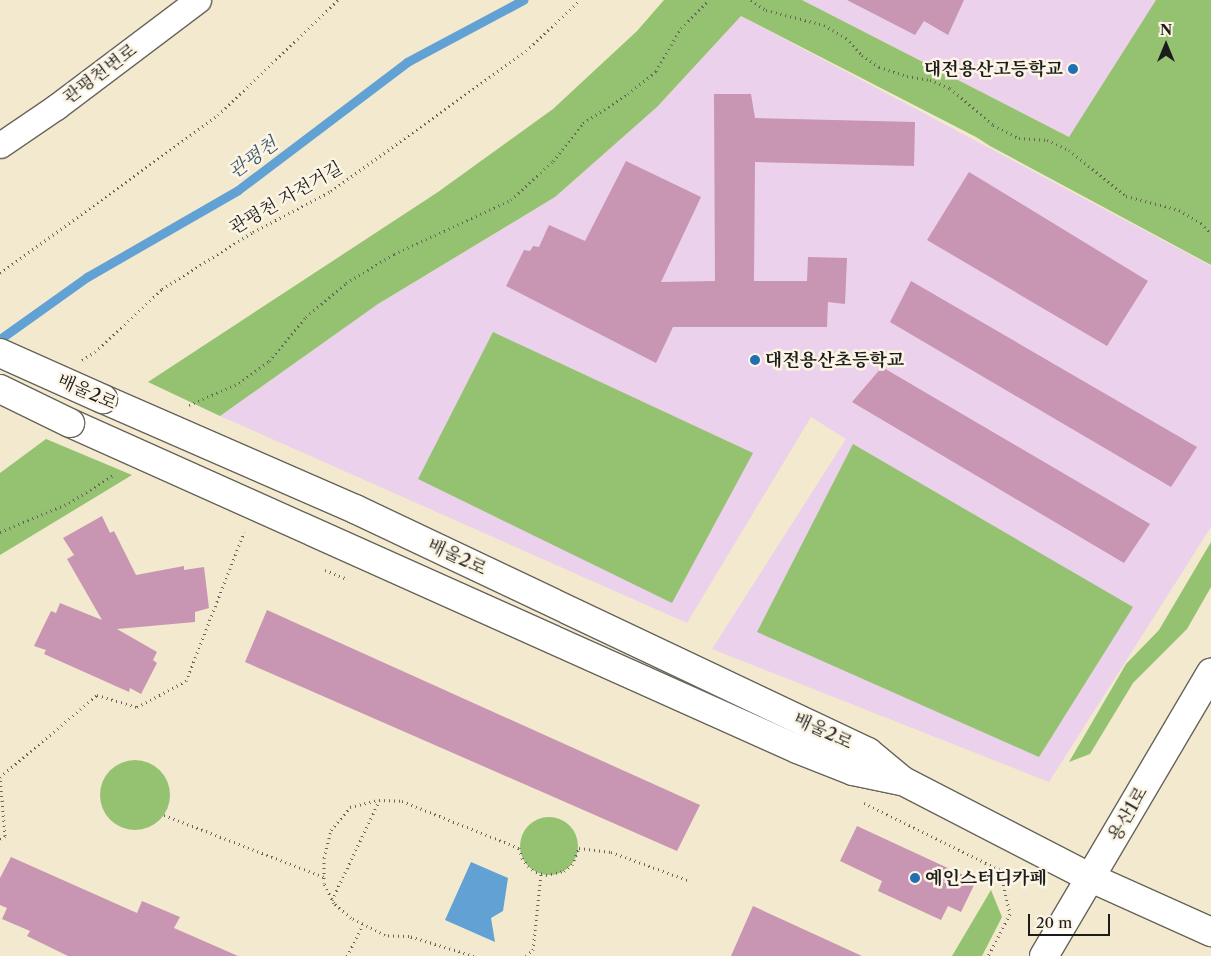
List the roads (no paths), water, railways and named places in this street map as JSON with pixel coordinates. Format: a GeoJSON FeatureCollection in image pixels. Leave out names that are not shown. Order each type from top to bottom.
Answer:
{"type":"FeatureCollection","features":[{"type":"Feature","properties":{"kind":"main road","name":"배울2로"},"geometry":{"type":"LineString","coordinates":[[0,353],[355,509],[868,752],[902,781],[1091,878],[1211,932]]}},
{"type":"Feature","properties":{"kind":"main road","name":"배울2로"},"geometry":{"type":"LineString","coordinates":[[0,390],[797,748],[852,771],[902,781]]}},
{"type":"Feature","properties":{"kind":"main road","name":"용산1로"},"geometry":{"type":"LineString","coordinates":[[1044,956],[1211,673]]}},
{"type":"Feature","properties":{"kind":"street","name":"관평천변로"},"geometry":{"type":"LineString","coordinates":[[0,146],[56,107],[198,0]]}},
{"type":"Feature","properties":{"kind":"water"},"geometry":{"type":"Polygon","coordinates":[[[471,862],[508,878],[503,911],[491,918],[495,942],[445,920],[471,862]]]}},
{"type":"Feature","properties":{"kind":"waterway","name":"관평천"},"geometry":{"type":"LineString","coordinates":[[0,339],[87,277],[238,190],[407,62],[523,0]]}},
{"type":"Feature","properties":{"kind":"place","name":"대전용산고등학교"},"geometry":{"type":"Point","coordinates":[1073,69]}},
{"type":"Feature","properties":{"kind":"place","name":"대전용산초등학교"},"geometry":{"type":"Point","coordinates":[755,360]}},
{"type":"Feature","properties":{"kind":"place","name":"예인스터디카페"},"geometry":{"type":"Point","coordinates":[915,878]}}]}
